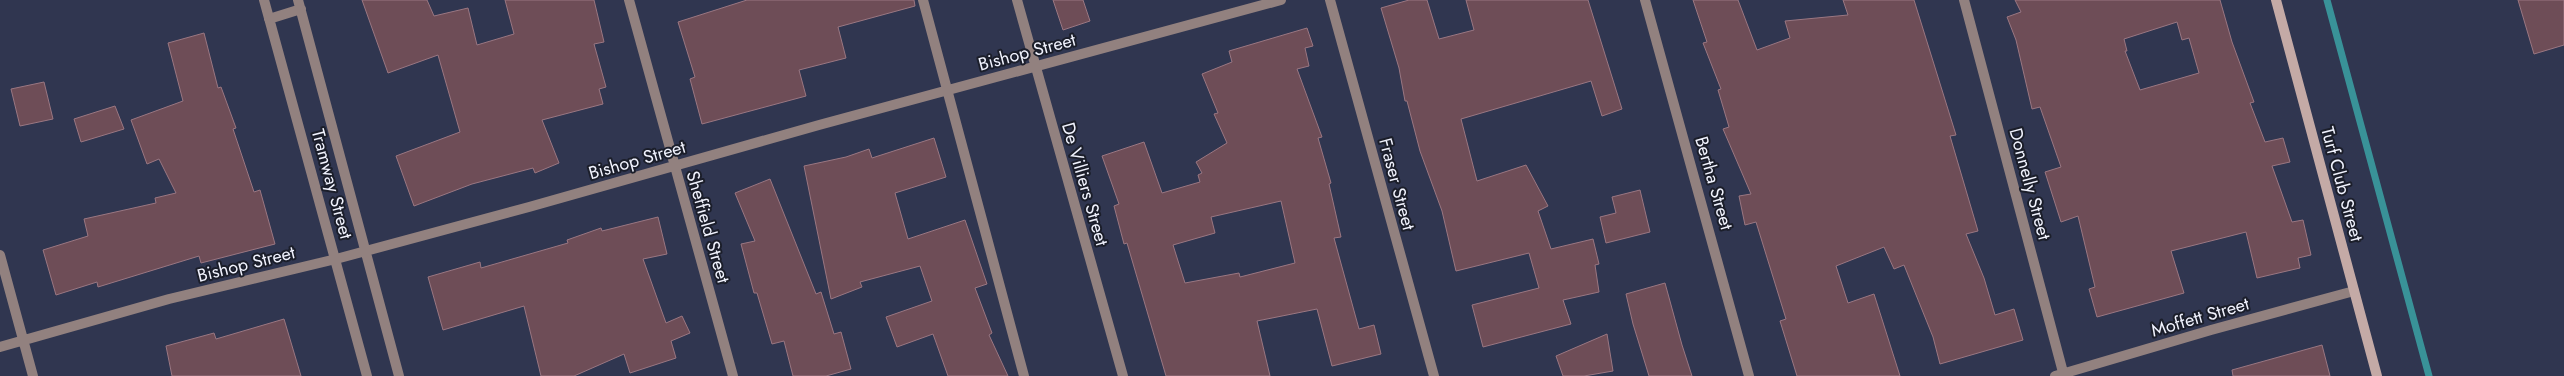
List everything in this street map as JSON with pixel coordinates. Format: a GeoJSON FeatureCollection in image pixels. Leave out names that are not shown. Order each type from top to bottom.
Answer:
{"type":"FeatureCollection","features":[{"type":"Feature","properties":{"kind":"main road","name":"Turf Club Street"},"geometry":{"type":"LineString","coordinates":[[2276,0],[2377,376]]}},
{"type":"Feature","properties":{"kind":"street","name":"Tramway Street"},"geometry":{"type":"LineString","coordinates":[[264,0],[367,376]]}},
{"type":"Feature","properties":{"kind":"street","name":"Sheffield Street"},"geometry":{"type":"LineString","coordinates":[[629,0],[733,376]]}},
{"type":"Feature","properties":{"kind":"street"},"geometry":{"type":"LineString","coordinates":[[923,0],[1024,376]]}},
{"type":"Feature","properties":{"kind":"street","name":"De Villiers Street"},"geometry":{"type":"LineString","coordinates":[[1017,0],[1034,66],[1123,376]]}},
{"type":"Feature","properties":{"kind":"street","name":"Bishop Street"},"geometry":{"type":"LineString","coordinates":[[0,347],[169,299],[336,259],[1280,0]]}},
{"type":"Feature","properties":{"kind":"street","name":"Fraser Street"},"geometry":{"type":"LineString","coordinates":[[1330,0],[1434,376]]}},
{"type":"Feature","properties":{"kind":"street","name":"Bertha Street"},"geometry":{"type":"LineString","coordinates":[[1645,0],[1749,376]]}},
{"type":"Feature","properties":{"kind":"street","name":"Donnelly Street"},"geometry":{"type":"LineString","coordinates":[[1964,0],[2061,375]]}},
{"type":"Feature","properties":{"kind":"street","name":"Tramway Street"},"geometry":{"type":"LineString","coordinates":[[299,5],[399,376]]}},
{"type":"Feature","properties":{"kind":"street"},"geometry":{"type":"LineString","coordinates":[[269,19],[299,5]]}},
{"type":"Feature","properties":{"kind":"street"},"geometry":{"type":"LineString","coordinates":[[0,255],[33,376]]}},
{"type":"Feature","properties":{"kind":"street","name":"Moffett Street"},"geometry":{"type":"LineString","coordinates":[[2061,375],[2211,330],[2354,291]]}},
{"type":"Feature","properties":{"kind":"building"},"geometry":{"type":"Polygon","coordinates":[[[362,0],[427,0],[434,16],[468,8],[477,45],[514,34],[505,0],[594,0],[604,42],[594,44],[606,87],[599,89],[603,104],[542,120],[559,163],[535,173],[533,168],[472,184],[414,206],[396,156],[460,132],[438,55],[388,73],[362,0]]]}},
{"type":"Feature","properties":{"kind":"building"},"geometry":{"type":"Polygon","coordinates":[[[747,0],[914,0],[915,6],[838,27],[846,58],[799,70],[806,96],[702,124],[690,79],[695,77],[678,22],[747,0]]]}},
{"type":"Feature","properties":{"kind":"building"},"geometry":{"type":"Polygon","coordinates":[[[1053,0],[1083,0],[1090,21],[1063,30],[1053,0]]]}},
{"type":"Feature","properties":{"kind":"building"},"geometry":{"type":"Polygon","coordinates":[[[1409,0],[1427,0],[1439,39],[1474,30],[1466,0],[1588,0],[1622,109],[1602,116],[1591,81],[1461,119],[1477,181],[1526,165],[1548,206],[1538,211],[1551,249],[1593,239],[1599,264],[1595,265],[1599,292],[1563,300],[1571,324],[1483,347],[1472,305],[1539,288],[1529,253],[1456,271],[1442,211],[1420,151],[1407,101],[1405,101],[1399,68],[1381,8],[1409,0]]]}},
{"type":"Feature","properties":{"kind":"building"},"geometry":{"type":"Polygon","coordinates":[[[1693,0],[1738,0],[1757,50],[1790,38],[1785,21],[1848,15],[1843,0],[1914,0],[1956,135],[1950,136],[1978,231],[1966,234],[1984,278],[1995,315],[2014,309],[2023,340],[1940,364],[1933,337],[1904,265],[1894,269],[1884,247],[1836,266],[1848,303],[1874,294],[1900,376],[1797,376],[1780,321],[1786,319],[1756,222],[1745,225],[1739,196],[1751,194],[1723,129],[1729,127],[1718,90],[1721,89],[1703,43],[1707,42],[1693,0]]]}},
{"type":"Feature","properties":{"kind":"building"},"geometry":{"type":"Polygon","coordinates":[[[2015,0],[2220,0],[2232,42],[2254,102],[2250,103],[2265,142],[2283,138],[2290,162],[2272,166],[2292,222],[2303,220],[2311,255],[2298,258],[2300,268],[2257,278],[2246,232],[2171,251],[2184,293],[2097,317],[2089,289],[2095,287],[2078,216],[2061,222],[2045,172],[2061,167],[2040,107],[2032,109],[2016,40],[2007,17],[2021,12],[2015,0]],[[2177,22],[2124,39],[2127,51],[2125,51],[2140,90],[2199,73],[2189,38],[2182,40],[2177,22]]]}},
{"type":"Feature","properties":{"kind":"building"},"geometry":{"type":"Polygon","coordinates":[[[2518,0],[2564,0],[2564,45],[2534,54],[2518,0]]]}},
{"type":"Feature","properties":{"kind":"building"},"geometry":{"type":"Polygon","coordinates":[[[1307,28],[1313,46],[1305,48],[1309,66],[1297,69],[1322,137],[1318,138],[1331,183],[1329,184],[1341,237],[1334,238],[1359,329],[1374,325],[1381,354],[1332,366],[1317,309],[1257,321],[1270,376],[1166,376],[1127,243],[1124,244],[1114,206],[1119,204],[1102,156],[1144,142],[1162,193],[1200,182],[1198,175],[1202,173],[1196,162],[1227,143],[1214,114],[1218,113],[1202,74],[1232,62],[1229,51],[1307,28]],[[1281,201],[1211,217],[1215,233],[1173,245],[1185,283],[1239,273],[1240,277],[1295,263],[1281,201]]]}},
{"type":"Feature","properties":{"kind":"building"},"geometry":{"type":"Polygon","coordinates":[[[204,33],[218,88],[221,87],[236,128],[233,129],[254,192],[260,190],[275,244],[201,263],[199,256],[98,287],[97,282],[56,295],[43,250],[88,236],[84,219],[156,203],[155,198],[176,193],[159,159],[147,164],[131,120],[183,101],[168,43],[204,33]]]}},
{"type":"Feature","properties":{"kind":"building"},"geometry":{"type":"Polygon","coordinates":[[[44,82],[53,119],[20,126],[11,89],[44,82]]]}},
{"type":"Feature","properties":{"kind":"building"},"geometry":{"type":"Polygon","coordinates":[[[115,106],[124,129],[81,142],[74,119],[115,106]]]}},
{"type":"Feature","properties":{"kind":"building"},"geometry":{"type":"Polygon","coordinates":[[[934,138],[946,177],[895,193],[908,239],[965,220],[987,284],[975,288],[992,333],[989,335],[1008,376],[948,376],[933,334],[897,347],[886,317],[932,301],[920,266],[860,282],[862,287],[831,299],[804,166],[846,157],[869,149],[872,158],[934,138]]]}},
{"type":"Feature","properties":{"kind":"building"},"geometry":{"type":"Polygon","coordinates":[[[770,179],[816,294],[821,292],[834,334],[841,332],[851,369],[826,376],[793,376],[784,341],[772,344],[757,293],[754,293],[741,244],[755,241],[735,193],[770,179]]]}},
{"type":"Feature","properties":{"kind":"building"},"geometry":{"type":"Polygon","coordinates":[[[1640,190],[1650,232],[1606,243],[1600,217],[1616,213],[1612,197],[1640,190]]]}},
{"type":"Feature","properties":{"kind":"building"},"geometry":{"type":"Polygon","coordinates":[[[658,217],[667,254],[643,259],[666,323],[682,316],[690,333],[671,341],[676,358],[630,373],[624,354],[574,376],[541,376],[524,306],[443,330],[428,277],[480,262],[481,268],[568,243],[567,240],[601,228],[602,231],[658,217]]]}},
{"type":"Feature","properties":{"kind":"building"},"geometry":{"type":"Polygon","coordinates":[[[1665,283],[1692,376],[1649,376],[1633,324],[1626,294],[1665,283]]]}},
{"type":"Feature","properties":{"kind":"building"},"geometry":{"type":"Polygon","coordinates":[[[284,319],[301,376],[172,376],[166,346],[214,333],[216,339],[284,319]]]}},
{"type":"Feature","properties":{"kind":"building"},"geometry":{"type":"Polygon","coordinates":[[[1607,334],[1613,371],[1584,376],[1563,376],[1556,356],[1607,334]]]}},
{"type":"Feature","properties":{"kind":"building"},"geometry":{"type":"Polygon","coordinates":[[[2322,345],[2330,376],[2233,376],[2232,370],[2322,345]]]}},
{"type":"Feature","properties":{"kind":"waterway"},"geometry":{"type":"LineString","coordinates":[[2327,0],[2429,376]]}}]}
